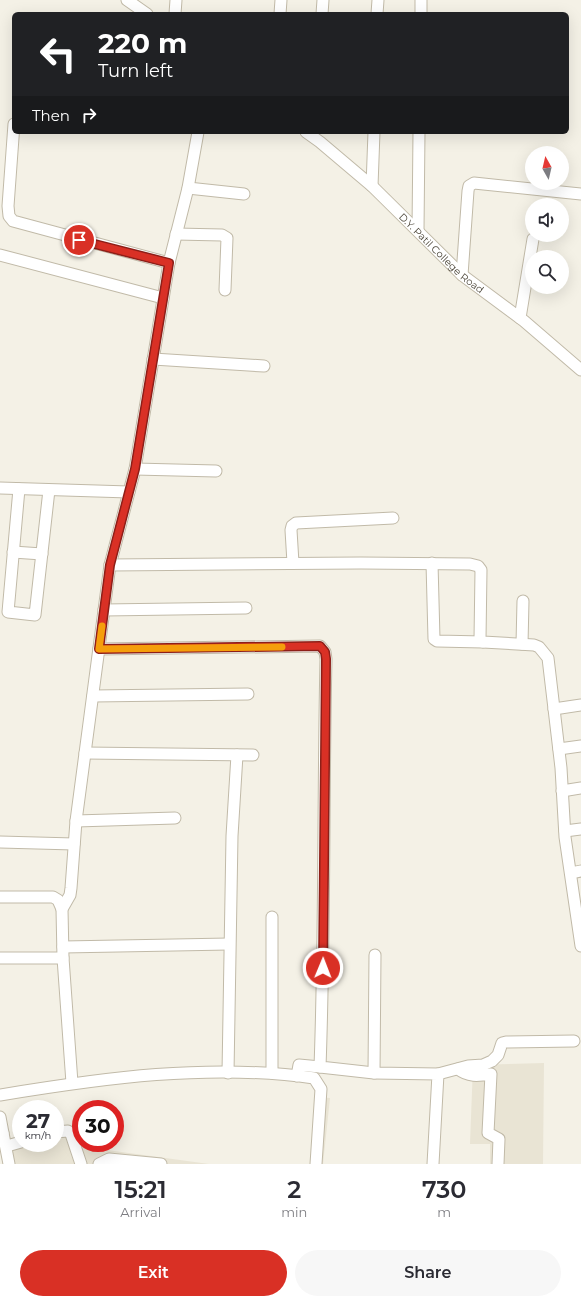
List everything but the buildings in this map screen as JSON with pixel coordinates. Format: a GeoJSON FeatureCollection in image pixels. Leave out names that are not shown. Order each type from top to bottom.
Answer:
{"type":"FeatureCollection","features":[{"type":"Feature","properties":{"kind":"street"},"geometry":{"type":"LineString","coordinates":[[127,0],[144,8]]}},
{"type":"Feature","properties":{"kind":"street"},"geometry":{"type":"LineString","coordinates":[[175,12],[176,0]]}},
{"type":"Feature","properties":{"kind":"street"},"geometry":{"type":"LineString","coordinates":[[280,12],[281,0]]}},
{"type":"Feature","properties":{"kind":"street"},"geometry":{"type":"LineString","coordinates":[[322,12],[323,0]]}},
{"type":"Feature","properties":{"kind":"street"},"geometry":{"type":"LineString","coordinates":[[377,12],[378,0]]}},
{"type":"Feature","properties":{"kind":"street"},"geometry":{"type":"LineString","coordinates":[[420,12],[421,0]]}},
{"type":"Feature","properties":{"kind":"street"},"geometry":{"type":"LineString","coordinates":[[13,134],[8,206],[9,216],[13,221],[169,263]]}},
{"type":"Feature","properties":{"kind":"street"},"geometry":{"type":"LineString","coordinates":[[62,909],[70,895],[71,888],[76,821],[110,565],[135,469],[169,263],[188,188],[198,134]]}},
{"type":"Feature","properties":{"kind":"street"},"geometry":{"type":"LineString","coordinates":[[372,186],[374,134]]}},
{"type":"Feature","properties":{"kind":"street"},"geometry":{"type":"LineString","coordinates":[[418,230],[419,134]]}},
{"type":"Feature","properties":{"kind":"street","name":"D.Y. Patil College Road"},"geometry":{"type":"LineString","coordinates":[[320,137],[418,230],[462,276],[520,318],[581,370]]}},
{"type":"Feature","properties":{"kind":"street"},"geometry":{"type":"LineString","coordinates":[[462,276],[469,186],[474,183],[581,194]]}},
{"type":"Feature","properties":{"kind":"street"},"geometry":{"type":"LineString","coordinates":[[188,188],[244,194]]}},
{"type":"Feature","properties":{"kind":"street"},"geometry":{"type":"LineString","coordinates":[[176,234],[222,235],[227,238],[225,290]]}},
{"type":"Feature","properties":{"kind":"street"},"geometry":{"type":"LineString","coordinates":[[520,318],[533,242]]}},
{"type":"Feature","properties":{"kind":"street"},"geometry":{"type":"LineString","coordinates":[[0,255],[163,298]]}},
{"type":"Feature","properties":{"kind":"street"},"geometry":{"type":"LineString","coordinates":[[153,359],[264,366]]}},
{"type":"Feature","properties":{"kind":"street"},"geometry":{"type":"LineString","coordinates":[[135,469],[216,471]]}},
{"type":"Feature","properties":{"kind":"street"},"geometry":{"type":"LineString","coordinates":[[0,488],[129,492]]}},
{"type":"Feature","properties":{"kind":"street"},"geometry":{"type":"LineString","coordinates":[[19,489],[8,612],[35,615],[49,490]]}},
{"type":"Feature","properties":{"kind":"street"},"geometry":{"type":"LineString","coordinates":[[292,564],[291,530],[292,526],[296,523],[393,518]]}},
{"type":"Feature","properties":{"kind":"street"},"geometry":{"type":"LineString","coordinates":[[13,552],[42,554]]}},
{"type":"Feature","properties":{"kind":"street"},"geometry":{"type":"LineString","coordinates":[[432,564],[434,639],[437,641],[534,645],[539,647],[548,658],[559,749],[565,831],[576,872],[581,946]]}},
{"type":"Feature","properties":{"kind":"street"},"geometry":{"type":"LineString","coordinates":[[110,565],[470,564],[478,566],[481,570],[479,634],[483,642]]}},
{"type":"Feature","properties":{"kind":"street"},"geometry":{"type":"LineString","coordinates":[[522,644],[524,601]]}},
{"type":"Feature","properties":{"kind":"street"},"geometry":{"type":"LineString","coordinates":[[104,610],[246,608]]}},
{"type":"Feature","properties":{"kind":"street"},"geometry":{"type":"LineString","coordinates":[[99,649],[320,646],[325,652],[324,913],[320,1067]]}},
{"type":"Feature","properties":{"kind":"street"},"geometry":{"type":"LineString","coordinates":[[93,696],[248,694]]}},
{"type":"Feature","properties":{"kind":"street"},"geometry":{"type":"LineString","coordinates":[[554,709],[581,705]]}},
{"type":"Feature","properties":{"kind":"street"},"geometry":{"type":"LineString","coordinates":[[559,749],[581,746]]}},
{"type":"Feature","properties":{"kind":"street"},"geometry":{"type":"LineString","coordinates":[[85,753],[253,755]]}},
{"type":"Feature","properties":{"kind":"street"},"geometry":{"type":"LineString","coordinates":[[228,1073],[232,836],[237,755]]}},
{"type":"Feature","properties":{"kind":"street"},"geometry":{"type":"LineString","coordinates":[[562,791],[581,788]]}},
{"type":"Feature","properties":{"kind":"street"},"geometry":{"type":"LineString","coordinates":[[76,821],[175,818]]}},
{"type":"Feature","properties":{"kind":"street"},"geometry":{"type":"LineString","coordinates":[[565,831],[581,829]]}},
{"type":"Feature","properties":{"kind":"street"},"geometry":{"type":"LineString","coordinates":[[0,842],[74,844]]}},
{"type":"Feature","properties":{"kind":"street"},"geometry":{"type":"LineString","coordinates":[[0,897],[53,897],[58,900],[62,909],[63,953],[72,1083]]}},
{"type":"Feature","properties":{"kind":"street"},"geometry":{"type":"LineString","coordinates":[[272,917],[272,1073]]}},
{"type":"Feature","properties":{"kind":"street"},"geometry":{"type":"LineString","coordinates":[[0,958],[229,944]]}},
{"type":"Feature","properties":{"kind":"street"},"geometry":{"type":"LineString","coordinates":[[374,1073],[375,955]]}},
{"type":"Feature","properties":{"kind":"street"},"geometry":{"type":"LineString","coordinates":[[297,1076],[299,1065],[374,1073],[438,1074],[492,1061],[498,1055],[502,1043],[506,1042],[574,1041]]}},
{"type":"Feature","properties":{"kind":"street"},"geometry":{"type":"LineString","coordinates":[[458,1070],[464,1074],[478,1076],[491,1074],[488,1133],[499,1139],[498,1164]]}},
{"type":"Feature","properties":{"kind":"street"},"geometry":{"type":"LineString","coordinates":[[0,1095],[72,1083],[156,1073],[272,1073],[314,1078],[322,1089],[316,1164]]}},
{"type":"Feature","properties":{"kind":"street"},"geometry":{"type":"LineString","coordinates":[[433,1164],[438,1074]]}},
{"type":"Feature","properties":{"kind":"street"},"geometry":{"type":"LineString","coordinates":[[0,1117],[2,1133],[7,1146],[9,1164]]}},
{"type":"Feature","properties":{"kind":"street"},"geometry":{"type":"LineString","coordinates":[[64,1131],[68,1131],[71,1134],[77,1163]]}},
{"type":"Feature","properties":{"kind":"street"},"geometry":{"type":"LineString","coordinates":[[7,1146],[12,1145]]}},
{"type":"Feature","properties":{"kind":"street"},"geometry":{"type":"LineString","coordinates":[[99,1164],[109,1159],[161,1164]]}},
{"type":"Feature","properties":{"kind":"shaded area"},"geometry":{"type":"Polygon","coordinates":[[[544,1063],[543,1164],[490,1164],[490,1144],[470,1144],[473,1065],[544,1063]]]}},
{"type":"Feature","properties":{"kind":"shaded area"},"geometry":{"type":"Polygon","coordinates":[[[317,1097],[330,1098],[323,1164],[310,1164],[317,1097]]]}},
{"type":"Feature","properties":{"kind":"shaded area"},"geometry":{"type":"Polygon","coordinates":[[[71,1125],[72,1128],[72,1152],[122,1152],[209,1164],[6,1164],[0,1141],[12,1139],[12,1152],[64,1152],[64,1127],[71,1125]]]}},
{"type":"Feature","properties":{"kind":"slow traffic"},"geometry":{"type":"LineString","coordinates":[[102,626],[99,649],[282,647]]}},
{"type":"Feature","properties":{"kind":"route"},"geometry":{"type":"LineString","coordinates":[[79,240],[169,263],[135,469],[110,565],[99,649],[320,646],[325,652],[323,968]]}}]}
